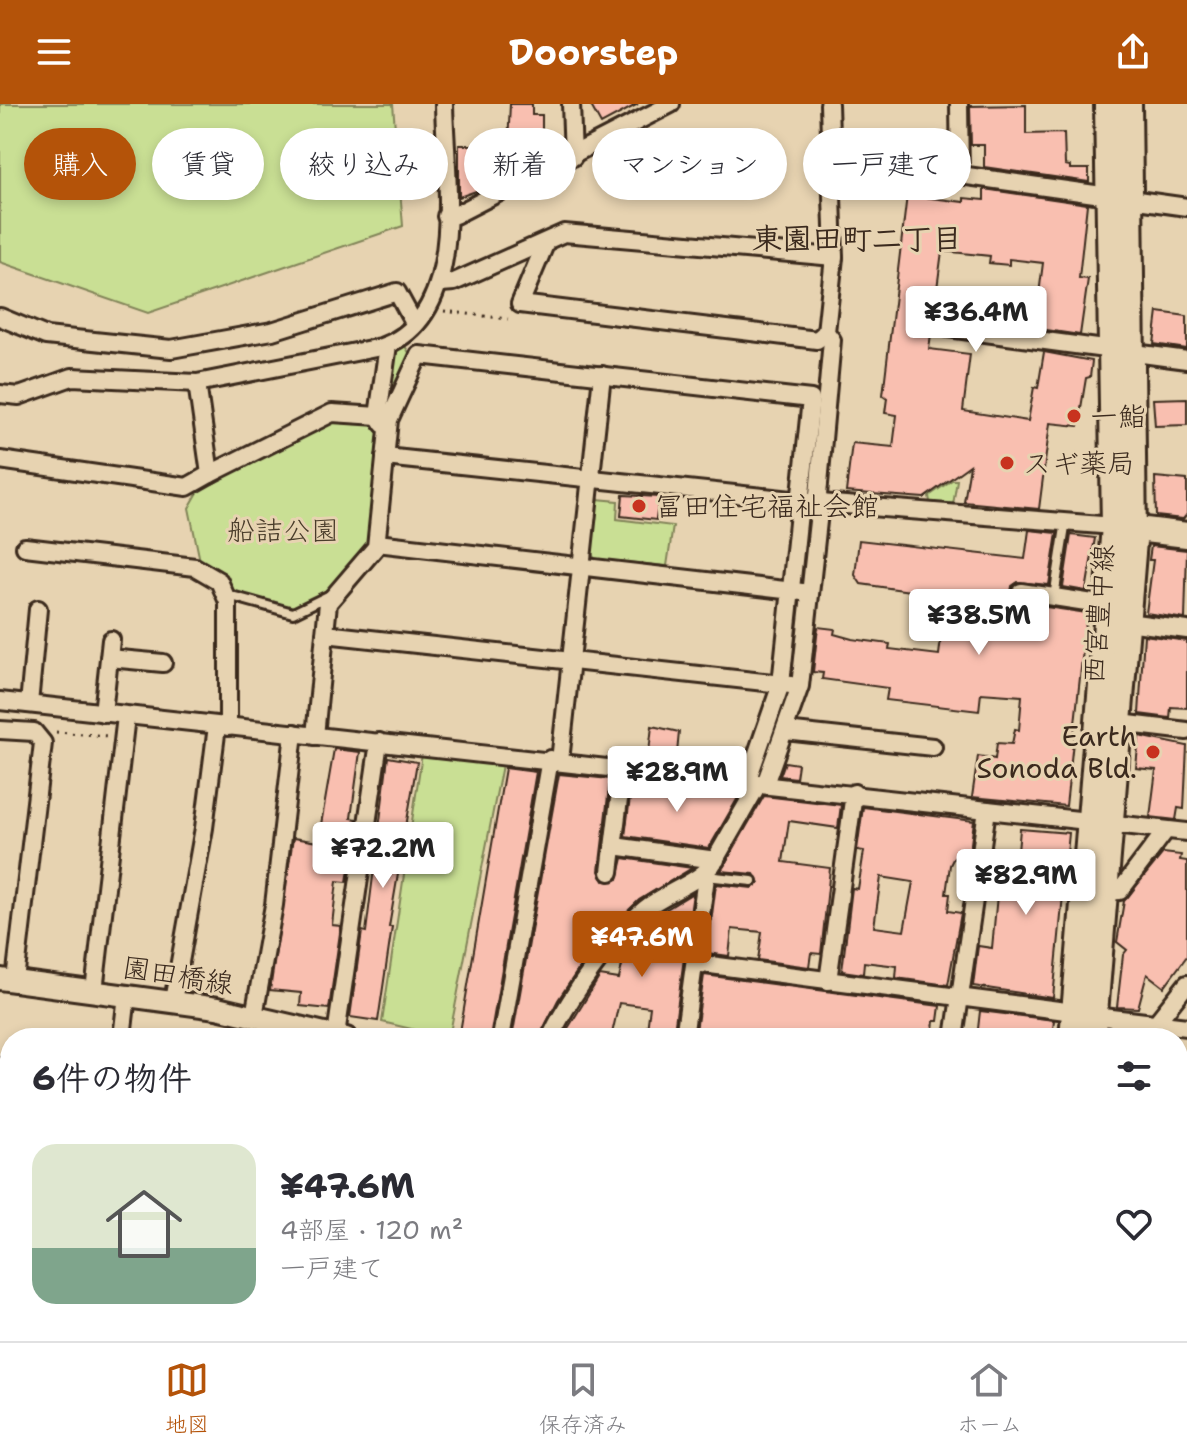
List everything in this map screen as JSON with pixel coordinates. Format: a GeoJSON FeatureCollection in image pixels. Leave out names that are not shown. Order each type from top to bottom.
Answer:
{"type":"FeatureCollection","features":[{"type":"Feature","properties":{"kind":"main road","name":"西宮豊中線"},"geometry":{"type":"LineString","coordinates":[[1088,1022],[1105,892],[1101,822],[1120,723],[1127,622],[1119,197],[1107,104]]}},
{"type":"Feature","properties":{"kind":"main road","name":"西宮豊中線"},"geometry":{"type":"LineString","coordinates":[[1119,197],[1129,104]]}},
{"type":"Feature","properties":{"kind":"main road","name":"西宮豊中線"},"geometry":{"type":"LineString","coordinates":[[1124,528],[1187,535]]}},
{"type":"Feature","properties":{"kind":"main road","name":"西宮豊中線"},"geometry":{"type":"LineString","coordinates":[[1088,1022],[1124,528]]}},
{"type":"Feature","properties":{"kind":"street"},"geometry":{"type":"LineString","coordinates":[[0,394],[19,396],[72,377],[197,383],[388,345],[415,325],[428,309],[441,283],[446,216],[444,104]]}},
{"type":"Feature","properties":{"kind":"street"},"geometry":{"type":"LineString","coordinates":[[571,104],[572,128]]}},
{"type":"Feature","properties":{"kind":"street"},"geometry":{"type":"LineString","coordinates":[[576,155],[671,104]]}},
{"type":"Feature","properties":{"kind":"street"},"geometry":{"type":"LineString","coordinates":[[829,104],[830,128]]}},
{"type":"Feature","properties":{"kind":"street"},"geometry":{"type":"LineString","coordinates":[[959,104],[959,128]]}},
{"type":"Feature","properties":{"kind":"street"},"geometry":{"type":"LineString","coordinates":[[971,177],[1187,207]]}},
{"type":"Feature","properties":{"kind":"street"},"geometry":{"type":"LineString","coordinates":[[446,216],[455,215],[486,200]]}},
{"type":"Feature","properties":{"kind":"street"},"geometry":{"type":"LineString","coordinates":[[546,242],[520,304],[817,340],[826,332],[834,257],[832,200]]}},
{"type":"Feature","properties":{"kind":"street"},"geometry":{"type":"LineString","coordinates":[[441,283],[454,282],[564,233],[834,257]]}},
{"type":"Feature","properties":{"kind":"street"},"geometry":{"type":"LineString","coordinates":[[0,317],[46,336],[171,349],[272,331],[397,292],[415,325]]}},
{"type":"Feature","properties":{"kind":"street"},"geometry":{"type":"LineString","coordinates":[[948,328],[1187,360]]}},
{"type":"Feature","properties":{"kind":"street"},"geometry":{"type":"LineString","coordinates":[[757,783],[781,684],[801,501],[818,399],[832,340],[826,332]]}},
{"type":"Feature","properties":{"kind":"street"},"geometry":{"type":"LineString","coordinates":[[388,345],[378,416],[388,433]]}},
{"type":"Feature","properties":{"kind":"street"},"geometry":{"type":"LineString","coordinates":[[315,736],[328,603],[377,543],[388,433],[398,398],[419,355],[818,399]]}},
{"type":"Feature","properties":{"kind":"street"},"geometry":{"type":"LineString","coordinates":[[503,1028],[572,661],[602,375]]}},
{"type":"Feature","properties":{"kind":"street"},"geometry":{"type":"LineString","coordinates":[[197,383],[210,474]]}},
{"type":"Feature","properties":{"kind":"street"},"geometry":{"type":"LineString","coordinates":[[685,1028],[710,869],[785,731],[800,686],[820,503],[818,399]]}},
{"type":"Feature","properties":{"kind":"street"},"geometry":{"type":"LineString","coordinates":[[0,460],[187,487],[332,413],[378,416]]}},
{"type":"Feature","properties":{"kind":"street"},"geometry":{"type":"LineString","coordinates":[[385,457],[820,503],[1066,520],[1124,528]]}},
{"type":"Feature","properties":{"kind":"street"},"geometry":{"type":"LineString","coordinates":[[377,543],[812,592]]}},
{"type":"Feature","properties":{"kind":"street"},"geometry":{"type":"LineString","coordinates":[[25,547],[195,567],[209,573],[225,592],[230,654],[222,726],[173,1001]]}},
{"type":"Feature","properties":{"kind":"street"},"geometry":{"type":"LineString","coordinates":[[1021,592],[1093,603]]}},
{"type":"Feature","properties":{"kind":"street"},"geometry":{"type":"LineString","coordinates":[[29,704],[38,609]]}},
{"type":"Feature","properties":{"kind":"street"},"geometry":{"type":"LineString","coordinates":[[1127,622],[1187,630]]}},
{"type":"Feature","properties":{"kind":"street"},"geometry":{"type":"LineString","coordinates":[[325,634],[800,686]]}},
{"type":"Feature","properties":{"kind":"street"},"geometry":{"type":"LineString","coordinates":[[103,713],[111,640]]}},
{"type":"Feature","properties":{"kind":"street"},"geometry":{"type":"LineString","coordinates":[[109,658],[163,663]]}},
{"type":"Feature","properties":{"kind":"street"},"geometry":{"type":"LineString","coordinates":[[0,701],[623,767],[1187,832]]}},
{"type":"Feature","properties":{"kind":"street"},"geometry":{"type":"LineString","coordinates":[[94,991],[126,716]]}},
{"type":"Feature","properties":{"kind":"street"},"geometry":{"type":"LineString","coordinates":[[1120,723],[1187,731]]}},
{"type":"Feature","properties":{"kind":"street"},"geometry":{"type":"LineString","coordinates":[[0,730],[34,732],[43,743],[7,980]]}},
{"type":"Feature","properties":{"kind":"street"},"geometry":{"type":"LineString","coordinates":[[785,731],[933,747]]}},
{"type":"Feature","properties":{"kind":"street"},"geometry":{"type":"LineString","coordinates":[[254,1016],[274,905],[294,733]]}},
{"type":"Feature","properties":{"kind":"street"},"geometry":{"type":"LineString","coordinates":[[342,1028],[379,742]]}},
{"type":"Feature","properties":{"kind":"street"},"geometry":{"type":"LineString","coordinates":[[610,872],[623,767]]}},
{"type":"Feature","properties":{"kind":"street"},"geometry":{"type":"LineString","coordinates":[[828,981],[854,793]]}},
{"type":"Feature","properties":{"kind":"street"},"geometry":{"type":"LineString","coordinates":[[956,1028],[987,810]]}},
{"type":"Feature","properties":{"kind":"street"},"geometry":{"type":"LineString","coordinates":[[1105,892],[1120,891],[1166,830]]}},
{"type":"Feature","properties":{"kind":"street"},"geometry":{"type":"LineString","coordinates":[[614,846],[710,869]]}},
{"type":"Feature","properties":{"kind":"street"},"geometry":{"type":"LineString","coordinates":[[556,1028],[575,995],[628,926],[658,900],[710,869]]}},
{"type":"Feature","properties":{"kind":"street"},"geometry":{"type":"LineString","coordinates":[[695,963],[960,998],[1088,1022],[1156,1023],[1178,1028]]}},
{"type":"Feature","properties":{"kind":"street","name":"園田橋線"},"geometry":{"type":"LineString","coordinates":[[7,980],[173,1001],[304,1028]]}},
{"type":"Feature","properties":{"kind":"street"},"geometry":{"type":"LineString","coordinates":[[1156,1023],[1187,984]]}},
{"type":"Feature","properties":{"kind":"street"},"geometry":{"type":"LineString","coordinates":[[123,1028],[127,995]]}},
{"type":"Feature","properties":{"kind":"lane"},"geometry":{"type":"LineString","coordinates":[[1054,597],[1066,520]]}},
{"type":"Feature","properties":{"kind":"lane"},"geometry":{"type":"LineString","coordinates":[[225,592],[240,600],[293,613],[337,593]]}},
{"type":"Feature","properties":{"kind":"lane"},"geometry":{"type":"LineString","coordinates":[[710,869],[752,881]]}},
{"type":"Feature","properties":{"kind":"path"},"geometry":{"type":"LineString","coordinates":[[428,309],[509,319],[520,304]]}},
{"type":"Feature","properties":{"kind":"path"},"geometry":{"type":"LineString","coordinates":[[41,739],[45,731],[124,737]]}},
{"type":"Feature","properties":{"kind":"green space"},"geometry":{"type":"Polygon","coordinates":[[[0,104],[393,104],[395,128],[280,128],[280,200],[401,200],[403,226],[148,313],[0,262],[0,104]]]}},
{"type":"Feature","properties":{"kind":"green space"},"geometry":{"type":"Polygon","coordinates":[[[402,341],[411,356],[385,415],[392,348],[402,341]]]}},
{"type":"Feature","properties":{"kind":"green space","name":"船詰公園"},"geometry":{"type":"Polygon","coordinates":[[[333,417],[371,420],[380,430],[369,545],[322,601],[293,615],[236,602],[224,578],[200,561],[189,508],[200,489],[333,417]]]}},
{"type":"Feature","properties":{"kind":"green space"},"geometry":{"type":"Polygon","coordinates":[[[952,480],[957,480],[953,505],[930,502],[929,496],[952,480]]]}},
{"type":"Feature","properties":{"kind":"green space"},"geometry":{"type":"Polygon","coordinates":[[[597,499],[618,501],[617,519],[673,526],[667,566],[595,559],[590,551],[597,499]]]}},
{"type":"Feature","properties":{"kind":"green space"},"geometry":{"type":"Polygon","coordinates":[[[422,754],[502,765],[451,1028],[407,1028],[382,1022],[422,754]]]}},
{"type":"Feature","properties":{"kind":"building"},"geometry":{"type":"Polygon","coordinates":[[[510,104],[532,104],[532,115],[542,115],[542,128],[509,128],[510,104]]]}},
{"type":"Feature","properties":{"kind":"building"},"geometry":{"type":"Polygon","coordinates":[[[590,104],[638,104],[601,124],[590,104]]]}},
{"type":"Feature","properties":{"kind":"building"},"geometry":{"type":"Polygon","coordinates":[[[1026,105],[1026,134],[1064,133],[1065,165],[1070,169],[1089,169],[1089,182],[984,167],[984,145],[971,145],[970,106],[1026,105]]]}},
{"type":"Feature","properties":{"kind":"building"},"geometry":{"type":"Polygon","coordinates":[[[459,145],[464,145],[464,195],[459,197],[459,145]]]}},
{"type":"Feature","properties":{"kind":"building"},"geometry":{"type":"Polygon","coordinates":[[[984,189],[1087,204],[1079,278],[1088,279],[1080,335],[1026,327],[1030,301],[1038,302],[1043,263],[1009,259],[1009,265],[989,263],[990,256],[942,251],[929,349],[970,354],[963,411],[1028,421],[1044,352],[1092,361],[1078,426],[1050,423],[1039,509],[964,502],[970,465],[924,498],[846,492],[852,443],[893,447],[897,415],[885,413],[887,398],[883,395],[906,200],[984,200],[984,189]]]}},
{"type":"Feature","properties":{"kind":"building"},"geometry":{"type":"Polygon","coordinates":[[[1158,312],[1187,316],[1187,349],[1154,344],[1158,312]]]}},
{"type":"Feature","properties":{"kind":"building"},"geometry":{"type":"Polygon","coordinates":[[[1187,398],[1187,425],[1155,426],[1153,399],[1187,398]]]}},
{"type":"Feature","properties":{"kind":"building"},"geometry":{"type":"Polygon","coordinates":[[[1155,477],[1187,480],[1187,514],[1183,519],[1156,516],[1155,477]]]}},
{"type":"Feature","properties":{"kind":"building","name":"冨田住宅福祉会館"},"geometry":{"type":"Polygon","coordinates":[[[623,495],[659,497],[656,520],[621,516],[623,495]]]}},
{"type":"Feature","properties":{"kind":"building"},"geometry":{"type":"Polygon","coordinates":[[[1029,530],[1057,533],[1049,585],[1018,582],[1012,586],[1011,597],[1019,603],[1087,613],[1066,806],[972,797],[978,756],[995,759],[997,743],[1012,744],[1015,729],[1019,730],[1022,696],[981,693],[979,711],[886,700],[888,688],[822,679],[823,673],[813,672],[818,627],[835,629],[834,634],[852,639],[890,644],[889,649],[939,655],[946,596],[861,584],[855,575],[859,540],[1025,559],[1029,530]]]}},
{"type":"Feature","properties":{"kind":"building"},"geometry":{"type":"Polygon","coordinates":[[[1071,535],[1095,538],[1086,591],[1063,587],[1071,535]]]}},
{"type":"Feature","properties":{"kind":"building"},"geometry":{"type":"Polygon","coordinates":[[[1151,546],[1187,550],[1185,619],[1146,613],[1153,560],[1149,560],[1151,546]]]}},
{"type":"Feature","properties":{"kind":"building"},"geometry":{"type":"Polygon","coordinates":[[[1144,635],[1187,641],[1187,708],[1171,707],[1170,718],[1139,714],[1144,635]]]}},
{"type":"Feature","properties":{"kind":"building"},"geometry":{"type":"Polygon","coordinates":[[[652,726],[679,732],[676,764],[648,761],[652,726]]]}},
{"type":"Feature","properties":{"kind":"building"},"geometry":{"type":"Polygon","coordinates":[[[1139,736],[1187,746],[1184,809],[1178,808],[1176,820],[1150,817],[1156,770],[1136,768],[1139,736]]]}},
{"type":"Feature","properties":{"kind":"building"},"geometry":{"type":"Polygon","coordinates":[[[334,749],[360,752],[351,818],[357,819],[347,882],[337,881],[332,925],[341,926],[329,1009],[300,1006],[301,993],[270,990],[293,838],[318,842],[334,749]]]}},
{"type":"Feature","properties":{"kind":"building"},"geometry":{"type":"Polygon","coordinates":[[[388,757],[417,762],[389,927],[392,927],[378,1021],[350,1017],[362,931],[366,932],[388,757]]]}},
{"type":"Feature","properties":{"kind":"building"},"geometry":{"type":"Polygon","coordinates":[[[785,762],[798,764],[796,778],[780,776],[785,762]]]}},
{"type":"Feature","properties":{"kind":"building"},"geometry":{"type":"Polygon","coordinates":[[[505,768],[536,772],[492,1028],[461,1028],[505,768]]]}},
{"type":"Feature","properties":{"kind":"building"},"geometry":{"type":"Polygon","coordinates":[[[559,774],[610,779],[599,871],[604,881],[618,879],[623,858],[692,868],[639,900],[609,930],[598,929],[586,958],[558,1000],[544,1028],[514,1028],[559,774]]]}},
{"type":"Feature","properties":{"kind":"building"},"geometry":{"type":"Polygon","coordinates":[[[632,782],[739,796],[709,848],[625,836],[632,782]]]}},
{"type":"Feature","properties":{"kind":"building"},"geometry":{"type":"Polygon","coordinates":[[[764,796],[841,805],[838,828],[789,821],[783,862],[830,868],[821,954],[811,953],[809,967],[758,960],[762,932],[732,929],[729,956],[707,953],[716,884],[752,888],[759,883],[754,874],[721,871],[764,796]]]}},
{"type":"Feature","properties":{"kind":"building"},"geometry":{"type":"Polygon","coordinates":[[[863,807],[974,821],[969,859],[954,857],[950,865],[946,894],[950,894],[948,911],[961,913],[948,985],[896,978],[897,966],[864,962],[863,974],[842,971],[852,888],[858,889],[864,851],[857,850],[863,807]],[[881,877],[874,927],[904,931],[913,882],[881,877]]]}},
{"type":"Feature","properties":{"kind":"building"},"geometry":{"type":"Polygon","coordinates":[[[1020,829],[1069,833],[1053,998],[973,986],[978,946],[992,948],[997,895],[988,894],[991,861],[1017,863],[1020,829]]]}},
{"type":"Feature","properties":{"kind":"building"},"geometry":{"type":"Polygon","coordinates":[[[1163,853],[1181,855],[1180,860],[1187,861],[1187,956],[1164,987],[1147,974],[1138,1008],[1117,1007],[1123,955],[1127,950],[1117,942],[1124,901],[1163,853]]]}},
{"type":"Feature","properties":{"kind":"building"},"geometry":{"type":"Polygon","coordinates":[[[693,893],[674,1028],[647,1028],[650,1007],[619,1003],[613,1028],[568,1028],[600,976],[619,979],[627,942],[652,918],[693,893]]]}},
{"type":"Feature","properties":{"kind":"building"},"geometry":{"type":"Polygon","coordinates":[[[704,975],[940,1006],[938,1021],[934,1021],[933,1028],[696,1028],[704,975]]]}},
{"type":"Feature","properties":{"kind":"building"},"geometry":{"type":"Polygon","coordinates":[[[980,1011],[1054,1020],[1053,1028],[978,1028],[980,1011]]]}},
{"type":"Feature","properties":{"kind":"place","name":"一鮨"},"geometry":{"type":"Point","coordinates":[1074,416]}},
{"type":"Feature","properties":{"kind":"place","name":"スギ薬局"},"geometry":{"type":"Point","coordinates":[1007,463]}},
{"type":"Feature","properties":{"kind":"place","name":"冨田住宅福祉会館"},"geometry":{"type":"Point","coordinates":[639,506]}},
{"type":"Feature","properties":{"kind":"place","name":"Earth Sonoda Bld."},"geometry":{"type":"Point","coordinates":[1153,752]}},
{"type":"Feature","properties":{"kind":"district","name":"東園田町二丁目"},"geometry":{"type":"Point","coordinates":[857,238]}}]}
